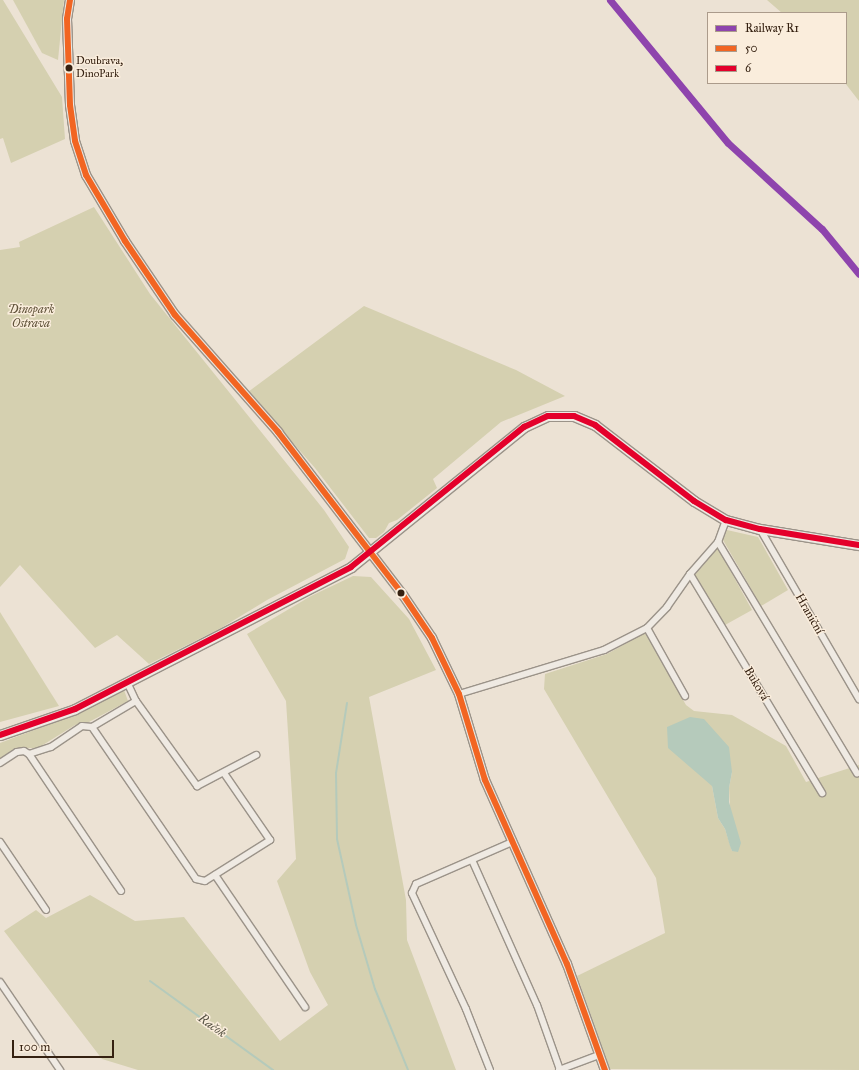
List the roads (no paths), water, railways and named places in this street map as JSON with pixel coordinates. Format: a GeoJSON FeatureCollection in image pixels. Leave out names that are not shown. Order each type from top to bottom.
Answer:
{"type":"FeatureCollection","features":[{"type":"Feature","properties":{"kind":"main road"},"geometry":{"type":"LineString","coordinates":[[0,735],[75,709],[351,567],[371,553],[524,427],[540,419],[556,415],[574,416],[595,425],[694,501],[726,520],[760,529],[859,545]]}},
{"type":"Feature","properties":{"kind":"street"},"geometry":{"type":"LineString","coordinates":[[70,0],[67,26],[70,105],[75,141],[86,175],[98,198],[176,315],[278,432],[371,553],[432,638],[459,694],[486,780],[567,964],[605,1070]]}},
{"type":"Feature","properties":{"kind":"street"},"geometry":{"type":"LineString","coordinates":[[459,694],[604,650],[647,628],[667,607],[690,574],[718,542],[726,520]]}},
{"type":"Feature","properties":{"kind":"street","name":"Hraniční"},"geometry":{"type":"LineString","coordinates":[[760,529],[859,699]]}},
{"type":"Feature","properties":{"kind":"street"},"geometry":{"type":"LineString","coordinates":[[718,542],[857,773]]}},
{"type":"Feature","properties":{"kind":"street","name":"Buková"},"geometry":{"type":"LineString","coordinates":[[690,574],[822,793]]}},
{"type":"Feature","properties":{"kind":"street"},"geometry":{"type":"LineString","coordinates":[[647,628],[685,696]]}},
{"type":"Feature","properties":{"kind":"street"},"geometry":{"type":"LineString","coordinates":[[127,682],[136,701],[192,782],[197,786],[256,755]]}},
{"type":"Feature","properties":{"kind":"street"},"geometry":{"type":"LineString","coordinates":[[30,754],[51,747],[82,726],[92,727],[136,701]]}},
{"type":"Feature","properties":{"kind":"street"},"geometry":{"type":"LineString","coordinates":[[92,727],[192,875],[205,881],[270,840],[224,773]]}},
{"type":"Feature","properties":{"kind":"street"},"geometry":{"type":"LineString","coordinates":[[0,763],[17,752],[24,751],[30,754],[121,891]]}},
{"type":"Feature","properties":{"kind":"street"},"geometry":{"type":"LineString","coordinates":[[490,1070],[466,1009],[412,893],[416,884],[512,842]]}},
{"type":"Feature","properties":{"kind":"street"},"geometry":{"type":"LineString","coordinates":[[1,845],[46,910]]}},
{"type":"Feature","properties":{"kind":"street"},"geometry":{"type":"LineString","coordinates":[[472,860],[537,1005],[560,1070],[599,1056]]}},
{"type":"Feature","properties":{"kind":"street"},"geometry":{"type":"LineString","coordinates":[[215,875],[305,1007]]}},
{"type":"Feature","properties":{"kind":"street"},"geometry":{"type":"LineString","coordinates":[[0,982],[60,1070]]}},
{"type":"Feature","properties":{"kind":"waterway"},"geometry":{"type":"LineString","coordinates":[[347,703],[336,773],[337,839],[356,925],[375,989],[408,1070]]}},
{"type":"Feature","properties":{"kind":"waterway","name":"Račok"},"geometry":{"type":"LineString","coordinates":[[150,981],[273,1070]]}},
{"type":"Feature","properties":{"kind":"rail line","name":"R1"},"geometry":{"type":"LineString","coordinates":[[610,0],[728,143],[822,229],[859,274]]}},
{"type":"Feature","properties":{"kind":"place","name":"Doubrava, DinoPark"},"geometry":{"type":"Point","coordinates":[69,68]}},
{"type":"Feature","properties":{"kind":"park label","name":"Dinopark Ostrava"},"geometry":{"type":"Point","coordinates":[31,317]}}]}
